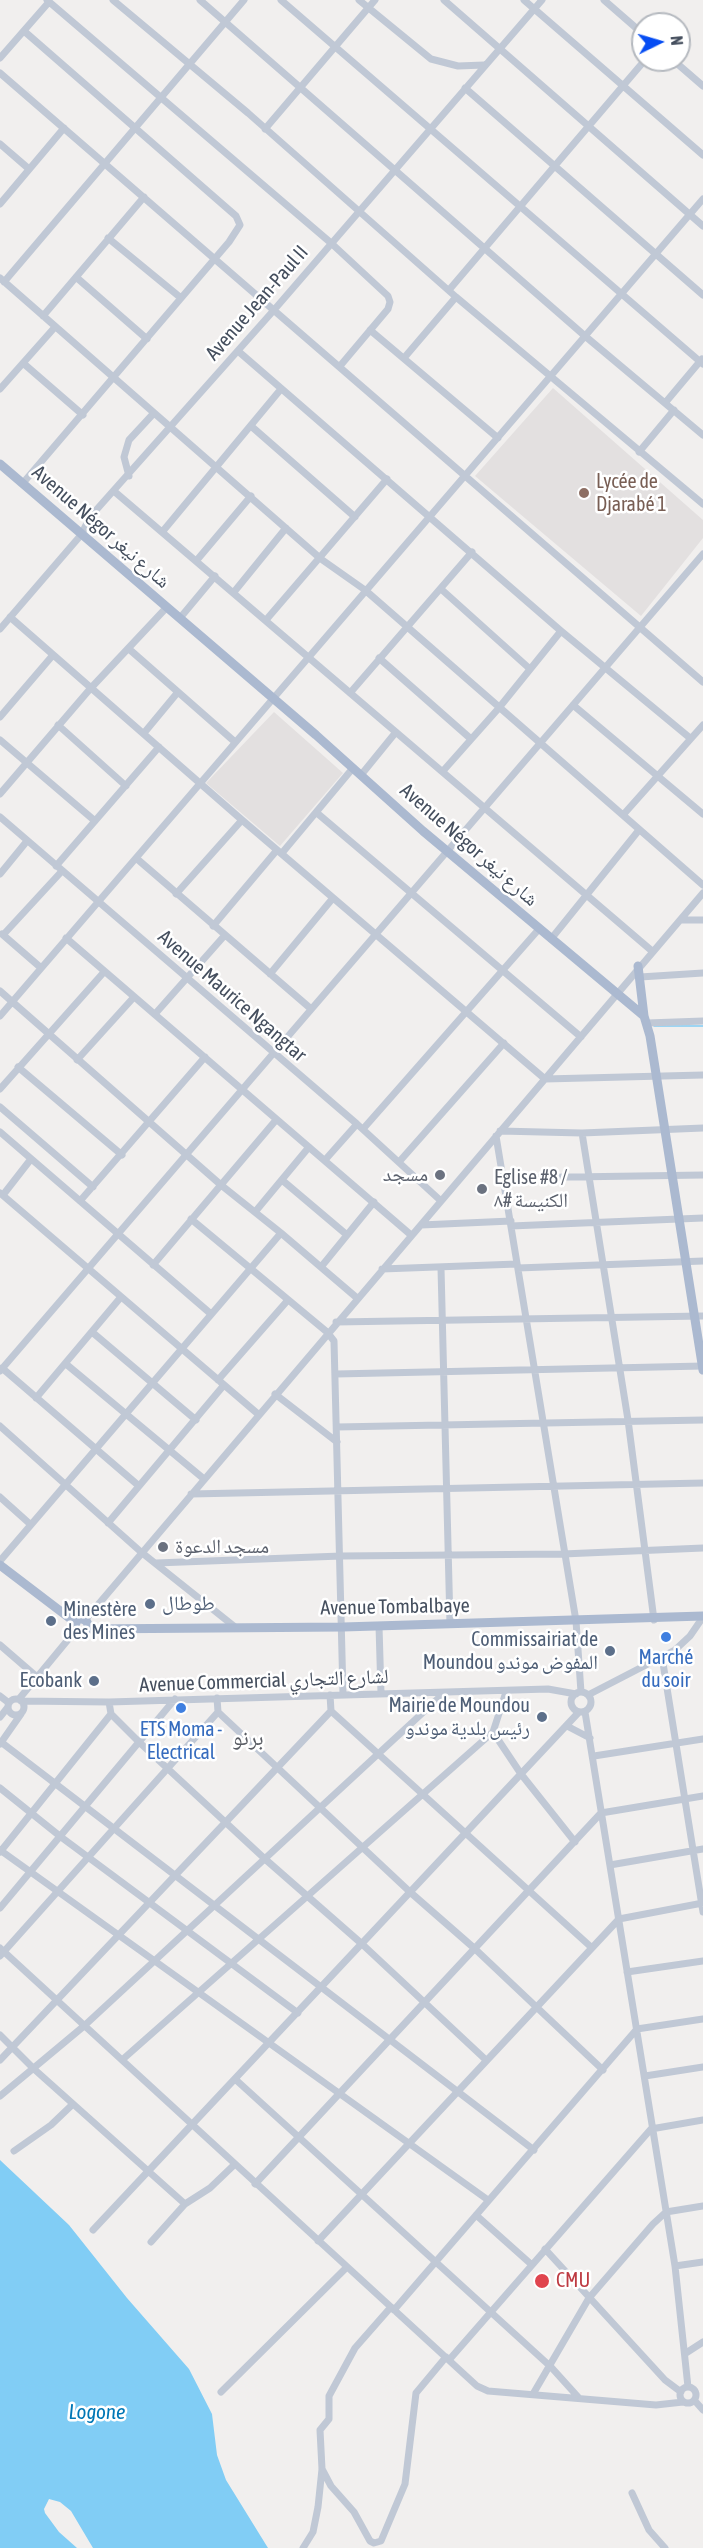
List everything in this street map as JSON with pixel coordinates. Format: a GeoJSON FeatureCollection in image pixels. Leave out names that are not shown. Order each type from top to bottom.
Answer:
{"type":"FeatureCollection","features":[{"type":"Feature","properties":{"kind":"main road","name":"Avenue Négor شارع نيغر"},"geometry":{"type":"LineString","coordinates":[[0,464],[645,1019]]}},
{"type":"Feature","properties":{"kind":"main road"},"geometry":{"type":"LineString","coordinates":[[638,966],[686,1262],[699,1316],[703,1368]]}},
{"type":"Feature","properties":{"kind":"main road"},"geometry":{"type":"LineString","coordinates":[[0,1563],[81,1625]]}},
{"type":"Feature","properties":{"kind":"main road","name":"Avenue Tombalbaye"},"geometry":{"type":"LineString","coordinates":[[81,1625],[343,1627],[703,1617]]}},
{"type":"Feature","properties":{"kind":"street"},"geometry":{"type":"LineString","coordinates":[[113,0],[265,129],[456,297],[703,504]]}},
{"type":"Feature","properties":{"kind":"street"},"geometry":{"type":"LineString","coordinates":[[200,0],[585,336],[703,435]]}},
{"type":"Feature","properties":{"kind":"street"},"geometry":{"type":"LineString","coordinates":[[244,0],[2,280],[113,379],[218,466],[321,559],[365,590],[404,627],[703,885]]}},
{"type":"Feature","properties":{"kind":"street"},"geometry":{"type":"LineString","coordinates":[[281,0],[620,295],[702,361],[665,403]]}},
{"type":"Feature","properties":{"kind":"street"},"geometry":{"type":"LineString","coordinates":[[359,0],[431,59],[458,66],[484,65]]}},
{"type":"Feature","properties":{"kind":"street"},"geometry":{"type":"LineString","coordinates":[[265,129],[375,0]]}},
{"type":"Feature","properties":{"kind":"street"},"geometry":{"type":"LineString","coordinates":[[444,0],[500,46],[703,226]]}},
{"type":"Feature","properties":{"kind":"street"},"geometry":{"type":"LineString","coordinates":[[524,0],[703,156]]}},
{"type":"Feature","properties":{"kind":"street","name":"Avenue Jean-Paul II"},"geometry":{"type":"LineString","coordinates":[[0,629],[81,535],[90,517],[172,427],[542,0]]}},
{"type":"Feature","properties":{"kind":"street"},"geometry":{"type":"LineString","coordinates":[[604,0],[631,24]]}},
{"type":"Feature","properties":{"kind":"street"},"geometry":{"type":"LineString","coordinates":[[0,58],[48,1],[331,243],[388,296],[390,302],[388,309],[340,366]]}},
{"type":"Feature","properties":{"kind":"street"},"geometry":{"type":"LineString","coordinates":[[23,483],[239,229],[239,220],[24,32]]}},
{"type":"Feature","properties":{"kind":"street"},"geometry":{"type":"LineString","coordinates":[[449,290],[635,72]]}},
{"type":"Feature","properties":{"kind":"street"},"geometry":{"type":"LineString","coordinates":[[687,72],[703,86]]}},
{"type":"Feature","properties":{"kind":"street"},"geometry":{"type":"LineString","coordinates":[[0,73],[105,161],[703,682]]}},
{"type":"Feature","properties":{"kind":"street"},"geometry":{"type":"LineString","coordinates":[[465,88],[703,295]]}},
{"type":"Feature","properties":{"kind":"street"},"geometry":{"type":"LineString","coordinates":[[0,204],[64,128]]}},
{"type":"Feature","properties":{"kind":"street"},"geometry":{"type":"LineString","coordinates":[[0,144],[29,170]]}},
{"type":"Feature","properties":{"kind":"street"},"geometry":{"type":"LineString","coordinates":[[43,316],[144,197]]}},
{"type":"Feature","properties":{"kind":"street"},"geometry":{"type":"LineString","coordinates":[[0,1016],[703,198]]}},
{"type":"Feature","properties":{"kind":"street"},"geometry":{"type":"LineString","coordinates":[[108,238],[181,298]]}},
{"type":"Feature","properties":{"kind":"street"},"geometry":{"type":"LineString","coordinates":[[76,277],[147,339]]}},
{"type":"Feature","properties":{"kind":"street"},"geometry":{"type":"LineString","coordinates":[[404,358],[456,297]]}},
{"type":"Feature","properties":{"kind":"street"},"geometry":{"type":"LineString","coordinates":[[0,389],[55,327]]}},
{"type":"Feature","properties":{"kind":"street"},"geometry":{"type":"LineString","coordinates":[[370,330],[498,438]]}},
{"type":"Feature","properties":{"kind":"street"},"geometry":{"type":"LineString","coordinates":[[238,351],[561,631],[690,738]]}},
{"type":"Feature","properties":{"kind":"street"},"geometry":{"type":"LineString","coordinates":[[23,363],[83,415]]}},
{"type":"Feature","properties":{"kind":"street"},"geometry":{"type":"LineString","coordinates":[[163,531],[281,388]]}},
{"type":"Feature","properties":{"kind":"street"},"geometry":{"type":"LineString","coordinates":[[639,452],[674,410]]}},
{"type":"Feature","properties":{"kind":"street"},"geometry":{"type":"LineString","coordinates":[[129,476],[124,457],[129,440],[154,413]]}},
{"type":"Feature","properties":{"kind":"street"},"geometry":{"type":"LineString","coordinates":[[251,426],[355,517]]}},
{"type":"Feature","properties":{"kind":"street"},"geometry":{"type":"LineString","coordinates":[[266,620],[321,559],[387,479]]}},
{"type":"Feature","properties":{"kind":"street"},"geometry":{"type":"LineString","coordinates":[[115,492],[652,951]]}},
{"type":"Feature","properties":{"kind":"street"},"geometry":{"type":"LineString","coordinates":[[197,560],[251,496]]}},
{"type":"Feature","properties":{"kind":"street"},"geometry":{"type":"LineString","coordinates":[[234,592],[286,528]]}},
{"type":"Feature","properties":{"kind":"street"},"geometry":{"type":"LineString","coordinates":[[350,693],[404,627],[441,589],[472,552]]}},
{"type":"Feature","properties":{"kind":"street"},"geometry":{"type":"LineString","coordinates":[[139,1486],[1,1369],[703,554]]}},
{"type":"Feature","properties":{"kind":"street"},"geometry":{"type":"LineString","coordinates":[[180,618],[215,576]]}},
{"type":"Feature","properties":{"kind":"street"},"geometry":{"type":"LineString","coordinates":[[441,589],[530,669]]}},
{"type":"Feature","properties":{"kind":"street"},"geometry":{"type":"LineString","coordinates":[[0,794],[90,689],[167,607]]}},
{"type":"Feature","properties":{"kind":"street"},"geometry":{"type":"LineString","coordinates":[[10,617],[90,689],[545,1079],[703,1075]]}},
{"type":"Feature","properties":{"kind":"street"},"geometry":{"type":"LineString","coordinates":[[443,771],[498,709],[561,631]]}},
{"type":"Feature","properties":{"kind":"street"},"geometry":{"type":"LineString","coordinates":[[129,649],[235,742]]}},
{"type":"Feature","properties":{"kind":"street"},"geometry":{"type":"LineString","coordinates":[[0,717],[53,655]]}},
{"type":"Feature","properties":{"kind":"street"},"geometry":{"type":"LineString","coordinates":[[379,658],[471,740]]}},
{"type":"Feature","properties":{"kind":"street"},"geometry":{"type":"LineString","coordinates":[[144,733],[178,692]]}},
{"type":"Feature","properties":{"kind":"street"},"geometry":{"type":"LineString","coordinates":[[573,705],[701,810]]}},
{"type":"Feature","properties":{"kind":"street"},"geometry":{"type":"LineString","coordinates":[[623,815],[703,724]]}},
{"type":"Feature","properties":{"kind":"street"},"geometry":{"type":"LineString","coordinates":[[58,725],[126,786]]}},
{"type":"Feature","properties":{"kind":"street"},"geometry":{"type":"LineString","coordinates":[[361,775],[396,732]]}},
{"type":"Feature","properties":{"kind":"street"},"geometry":{"type":"LineString","coordinates":[[0,740],[94,821]]}},
{"type":"Feature","properties":{"kind":"street"},"geometry":{"type":"LineString","coordinates":[[56,866],[159,747]]}},
{"type":"Feature","properties":{"kind":"street"},"geometry":{"type":"LineString","coordinates":[[213,926],[279,851],[317,813],[353,768]]}},
{"type":"Feature","properties":{"kind":"street"},"geometry":{"type":"LineString","coordinates":[[317,813],[581,1037]]}},
{"type":"Feature","properties":{"kind":"street","name":"Avenue Maurice Ngangtar"},"geometry":{"type":"LineString","coordinates":[[0,817],[363,1129],[441,1201]]}},
{"type":"Feature","properties":{"kind":"street"},"geometry":{"type":"LineString","coordinates":[[176,894],[242,820]]}},
{"type":"Feature","properties":{"kind":"street"},"geometry":{"type":"LineString","coordinates":[[551,939],[639,830]]}},
{"type":"Feature","properties":{"kind":"street"},"geometry":{"type":"LineString","coordinates":[[0,874],[27,841]]}},
{"type":"Feature","properties":{"kind":"street"},"geometry":{"type":"LineString","coordinates":[[136,858],[310,1008]]}},
{"type":"Feature","properties":{"kind":"street"},"geometry":{"type":"LineString","coordinates":[[40,967],[2,934],[62,871]]}},
{"type":"Feature","properties":{"kind":"street"},"geometry":{"type":"LineString","coordinates":[[0,1717],[9,1705],[20,1700],[141,1552],[327,1332],[581,1037],[638,966],[703,893]]}},
{"type":"Feature","properties":{"kind":"street"},"geometry":{"type":"LineString","coordinates":[[270,974],[333,898]]}},
{"type":"Feature","properties":{"kind":"street"},"geometry":{"type":"LineString","coordinates":[[681,920],[703,920]]}},
{"type":"Feature","properties":{"kind":"street"},"geometry":{"type":"LineString","coordinates":[[363,1129],[539,929]]}},
{"type":"Feature","properties":{"kind":"street"},"geometry":{"type":"LineString","coordinates":[[155,1014],[225,935]]}},
{"type":"Feature","properties":{"kind":"street"},"geometry":{"type":"LineString","coordinates":[[66,938],[411,1235]]}},
{"type":"Feature","properties":{"kind":"street"},"geometry":{"type":"LineString","coordinates":[[0,1089],[104,972]]}},
{"type":"Feature","properties":{"kind":"street"},"geometry":{"type":"LineString","coordinates":[[640,977],[703,974]]}},
{"type":"Feature","properties":{"kind":"street"},"geometry":{"type":"LineString","coordinates":[[0,991],[222,1185],[357,1298]]}},
{"type":"Feature","properties":{"kind":"street"},"geometry":{"type":"LineString","coordinates":[[77,1060],[134,997]]}},
{"type":"Feature","properties":{"kind":"street"},"geometry":{"type":"LineString","coordinates":[[645,1019],[703,1021]]}},
{"type":"Feature","properties":{"kind":"street"},"geometry":{"type":"LineString","coordinates":[[399,1162],[504,1043]]}},
{"type":"Feature","properties":{"kind":"street"},"geometry":{"type":"LineString","coordinates":[[80,1201],[205,1058]]}},
{"type":"Feature","properties":{"kind":"street"},"geometry":{"type":"LineString","coordinates":[[18,1067],[122,1155]]}},
{"type":"Feature","properties":{"kind":"street"},"geometry":{"type":"LineString","coordinates":[[0,1107],[93,1187]]}},
{"type":"Feature","properties":{"kind":"street"},"geometry":{"type":"LineString","coordinates":[[153,1265],[276,1120]]}},
{"type":"Feature","properties":{"kind":"street"},"geometry":{"type":"LineString","coordinates":[[325,1160],[357,1124]]}},
{"type":"Feature","properties":{"kind":"street"},"geometry":{"type":"LineString","coordinates":[[498,1134],[703,1128]]}},
{"type":"Feature","properties":{"kind":"street"},"geometry":{"type":"LineString","coordinates":[[0,1132],[211,1314]]}},
{"type":"Feature","properties":{"kind":"street"},"geometry":{"type":"LineString","coordinates":[[582,1133],[628,1420],[654,1620]]}},
{"type":"Feature","properties":{"kind":"street"},"geometry":{"type":"LineString","coordinates":[[93,2230],[271,2043],[521,1774],[591,1704],[582,1694],[576,1621],[552,1488],[498,1134]]}},
{"type":"Feature","properties":{"kind":"street"},"geometry":{"type":"LineString","coordinates":[[255,1212],[309,1147]]}},
{"type":"Feature","properties":{"kind":"street"},"geometry":{"type":"LineString","coordinates":[[31,1159],[1,1194],[258,1414]]}},
{"type":"Feature","properties":{"kind":"street"},"geometry":{"type":"LineString","coordinates":[[505,1178],[703,1175]]}},
{"type":"Feature","properties":{"kind":"street"},"geometry":{"type":"LineString","coordinates":[[282,1180],[347,1235]]}},
{"type":"Feature","properties":{"kind":"street"},"geometry":{"type":"LineString","coordinates":[[321,1267],[374,1202]]}},
{"type":"Feature","properties":{"kind":"street"},"geometry":{"type":"LineString","coordinates":[[421,1225],[703,1218]]}},
{"type":"Feature","properties":{"kind":"street"},"geometry":{"type":"LineString","coordinates":[[191,1219],[327,1332],[334,1341],[340,1493],[343,1694]]}},
{"type":"Feature","properties":{"kind":"street"},"geometry":{"type":"LineString","coordinates":[[0,1563],[30,1524],[281,1233]]}},
{"type":"Feature","properties":{"kind":"street"},"geometry":{"type":"LineString","coordinates":[[382,1269],[703,1261]]}},
{"type":"Feature","properties":{"kind":"street"},"geometry":{"type":"LineString","coordinates":[[441,1268],[450,1624]]}},
{"type":"Feature","properties":{"kind":"street"},"geometry":{"type":"LineString","coordinates":[[36,1398],[121,1297]]}},
{"type":"Feature","properties":{"kind":"street"},"geometry":{"type":"LineString","coordinates":[[108,1523],[196,1420],[221,1383],[288,1300]]}},
{"type":"Feature","properties":{"kind":"street"},"geometry":{"type":"LineString","coordinates":[[336,1322],[699,1316]]}},
{"type":"Feature","properties":{"kind":"street"},"geometry":{"type":"LineString","coordinates":[[92,1332],[196,1420]]}},
{"type":"Feature","properties":{"kind":"street"},"geometry":{"type":"LineString","coordinates":[[66,1364],[204,1479]]}},
{"type":"Feature","properties":{"kind":"street"},"geometry":{"type":"LineString","coordinates":[[336,1374],[703,1368]]}},
{"type":"Feature","properties":{"kind":"street"},"geometry":{"type":"LineString","coordinates":[[275,1394],[337,1442]]}},
{"type":"Feature","properties":{"kind":"street"},"geometry":{"type":"LineString","coordinates":[[337,1428],[703,1420]]}},
{"type":"Feature","properties":{"kind":"street"},"geometry":{"type":"LineString","coordinates":[[0,1426],[141,1552],[236,1627]]}},
{"type":"Feature","properties":{"kind":"street"},"geometry":{"type":"LineString","coordinates":[[190,1494],[340,1493],[703,1483]]}},
{"type":"Feature","properties":{"kind":"street"},"geometry":{"type":"LineString","coordinates":[[0,1497],[30,1524]]}},
{"type":"Feature","properties":{"kind":"street"},"geometry":{"type":"LineString","coordinates":[[156,1563],[341,1556],[563,1554],[703,1548]]}},
{"type":"Feature","properties":{"kind":"street"},"geometry":{"type":"LineString","coordinates":[[218,1712],[1,1952],[483,2390],[656,2405],[672,2402],[688,2387],[675,2266],[651,2129],[645,2076],[601,1814],[594,1756],[582,1712],[571,1704],[582,1694],[662,1657],[690,1636],[703,1617]]}},
{"type":"Feature","properties":{"kind":"street"},"geometry":{"type":"LineString","coordinates":[[379,1626],[381,1693]]}},
{"type":"Feature","properties":{"kind":"street"},"geometry":{"type":"LineString","coordinates":[[0,1645],[37,1677]]}},
{"type":"Feature","properties":{"kind":"street"},"geometry":{"type":"LineString","coordinates":[[318,2241],[408,2141],[459,2090],[619,1918],[703,1906],[662,1657]]}},
{"type":"Feature","properties":{"kind":"street","name":"Avenue Commercial لشارع التجاري"},"geometry":{"type":"LineString","coordinates":[[46,1703],[381,1693],[506,1692],[548,1689],[582,1694]]}},
{"type":"Feature","properties":{"kind":"street"},"geometry":{"type":"LineString","coordinates":[[122,2060],[493,1732],[506,1692]]}},
{"type":"Feature","properties":{"kind":"street"},"geometry":{"type":"LineString","coordinates":[[0,2096],[84,2026],[444,1693]]}},
{"type":"Feature","properties":{"kind":"street"},"geometry":{"type":"LineString","coordinates":[[0,1695],[14,1715],[46,1703]]}},
{"type":"Feature","properties":{"kind":"street"},"geometry":{"type":"LineString","coordinates":[[330,1695],[331,1711],[591,1947]]}},
{"type":"Feature","properties":{"kind":"street"},"geometry":{"type":"LineString","coordinates":[[217,1698],[218,1712],[603,2070]]}},
{"type":"Feature","properties":{"kind":"street"},"geometry":{"type":"LineString","coordinates":[[0,1908],[175,1699]]}},
{"type":"Feature","properties":{"kind":"street"},"geometry":{"type":"LineString","coordinates":[[20,1700],[46,1703]]}},
{"type":"Feature","properties":{"kind":"street"},"geometry":{"type":"LineString","coordinates":[[20,1700],[22,1713],[1,1743],[261,1938],[534,2150]]}},
{"type":"Feature","properties":{"kind":"street"},"geometry":{"type":"LineString","coordinates":[[109,1702],[111,1714],[139,1742],[486,2060]]}},
{"type":"Feature","properties":{"kind":"street"},"geometry":{"type":"LineString","coordinates":[[0,2060],[14,2048],[331,1711]]}},
{"type":"Feature","properties":{"kind":"street"},"geometry":{"type":"LineString","coordinates":[[111,1714],[57,1784],[0,1851],[488,2200]]}},
{"type":"Feature","properties":{"kind":"street"},"geometry":{"type":"LineString","coordinates":[[567,1726],[590,1738]]}},
{"type":"Feature","properties":{"kind":"street"},"geometry":{"type":"LineString","coordinates":[[493,1732],[521,1774],[575,1842]]}},
{"type":"Feature","properties":{"kind":"street"},"geometry":{"type":"LineString","coordinates":[[594,1756],[703,1739]]}},
{"type":"Feature","properties":{"kind":"street"},"geometry":{"type":"LineString","coordinates":[[0,1788],[60,1837],[297,2013]]}},
{"type":"Feature","properties":{"kind":"street"},"geometry":{"type":"LineString","coordinates":[[255,2184],[601,1814],[703,1796]]}},
{"type":"Feature","properties":{"kind":"street"},"geometry":{"type":"LineString","coordinates":[[610,1866],[703,1849]]}},
{"type":"Feature","properties":{"kind":"street"},"geometry":{"type":"LineString","coordinates":[[627,1972],[703,1961]]}},
{"type":"Feature","properties":{"kind":"street"},"geometry":{"type":"LineString","coordinates":[[303,2548],[313,2532],[322,2469],[320,2430],[329,2419],[329,2396],[333,2386],[355,2348],[436,2262],[637,2029],[703,2019]]}},
{"type":"Feature","properties":{"kind":"street"},"geometry":{"type":"LineString","coordinates":[[0,2035],[34,2069],[185,2204]]}},
{"type":"Feature","properties":{"kind":"street"},"geometry":{"type":"LineString","coordinates":[[645,2076],[703,2067]]}},
{"type":"Feature","properties":{"kind":"street"},"geometry":{"type":"LineString","coordinates":[[235,2079],[551,2367],[579,2398]]}},
{"type":"Feature","properties":{"kind":"street"},"geometry":{"type":"LineString","coordinates":[[14,2151],[51,2124],[73,2104]]}},
{"type":"Feature","properties":{"kind":"street"},"geometry":{"type":"LineString","coordinates":[[322,2469],[331,2486],[354,2512],[370,2541],[374,2543],[381,2541],[405,2484],[417,2393],[651,2129],[703,2120]]}},
{"type":"Feature","properties":{"kind":"street"},"geometry":{"type":"LineString","coordinates":[[151,2242],[185,2204],[210,2188],[234,2165]]}},
{"type":"Feature","properties":{"kind":"street"},"geometry":{"type":"LineString","coordinates":[[533,2394],[551,2367],[589,2298],[666,2212],[703,2206]]}},
{"type":"Feature","properties":{"kind":"street"},"geometry":{"type":"LineString","coordinates":[[476,2215],[532,2265]]}},
{"type":"Feature","properties":{"kind":"street"},"geometry":{"type":"LineString","coordinates":[[545,2249],[664,2380],[689,2403],[695,2401]]}},
{"type":"Feature","properties":{"kind":"street"},"geometry":{"type":"LineString","coordinates":[[675,2266],[703,2262]]}},
{"type":"Feature","properties":{"kind":"street"},"geometry":{"type":"LineString","coordinates":[[222,2392],[347,2267]]}},
{"type":"Feature","properties":{"kind":"street"},"geometry":{"type":"LineString","coordinates":[[686,2353],[703,2342]]}},
{"type":"Feature","properties":{"kind":"street"},"geometry":{"type":"LineString","coordinates":[[688,2387],[697,2393],[695,2401]]}},
{"type":"Feature","properties":{"kind":"street"},"geometry":{"type":"LineString","coordinates":[[695,2401],[703,2410]]}},
{"type":"Feature","properties":{"kind":"street"},"geometry":{"type":"LineString","coordinates":[[632,2493],[649,2530],[665,2548]]}},
{"type":"Feature","properties":{"kind":"shaded area","name":"Lycée de Djarabé 1"},"geometry":{"type":"Polygon","coordinates":[[[553,388],[703,520],[703,538],[641,616],[475,476],[553,388]]]}},
{"type":"Feature","properties":{"kind":"shaded area"},"geometry":{"type":"Polygon","coordinates":[[[274,712],[343,773],[280,846],[206,783],[274,712]]]}},
{"type":"Feature","properties":{"kind":"water","name":"Logone"},"geometry":{"type":"Polygon","coordinates":[[[0,2160],[69,2225],[127,2298],[189,2369],[212,2414],[217,2455],[226,2480],[268,2548],[93,2548],[71,2511],[60,2502],[49,2499],[44,2509],[45,2513],[59,2532],[77,2548],[0,2548],[0,2160]]]}},
{"type":"Feature","properties":{"kind":"waterway"},"geometry":{"type":"LineString","coordinates":[[654,1026],[703,1026]]}},
{"type":"Feature","properties":{"kind":"place","name":"Lycée de Djarabé 1"},"geometry":{"type":"Point","coordinates":[584,493]}},
{"type":"Feature","properties":{"kind":"place","name":"مسجد"},"geometry":{"type":"Point","coordinates":[440,1175]}},
{"type":"Feature","properties":{"kind":"place","name":"Eglise #8 / الكنيسة #٨"},"geometry":{"type":"Point","coordinates":[482,1189]}},
{"type":"Feature","properties":{"kind":"place","name":"مسجد الدعوة"},"geometry":{"type":"Point","coordinates":[163,1547]}},
{"type":"Feature","properties":{"kind":"place","name":"طوطال"},"geometry":{"type":"Point","coordinates":[150,1604]}},
{"type":"Feature","properties":{"kind":"place","name":"Minestère des Mines"},"geometry":{"type":"Point","coordinates":[51,1621]}},
{"type":"Feature","properties":{"kind":"place","name":"Marché du soir"},"geometry":{"type":"Point","coordinates":[666,1637]}},
{"type":"Feature","properties":{"kind":"place","name":"Commissairiat de Moundou المفوض موندو"},"geometry":{"type":"Point","coordinates":[610,1651]}},
{"type":"Feature","properties":{"kind":"place","name":"Ecobank"},"geometry":{"type":"Point","coordinates":[94,1681]}},
{"type":"Feature","properties":{"kind":"place","name":"ETS Moma - Electrical"},"geometry":{"type":"Point","coordinates":[181,1708]}},
{"type":"Feature","properties":{"kind":"place","name":"Mairie de Moundou رئيس بلدية موندو"},"geometry":{"type":"Point","coordinates":[542,1717]}},
{"type":"Feature","properties":{"kind":"place","name":"CMU"},"geometry":{"type":"Point","coordinates":[542,2281]}},
{"type":"Feature","properties":{"kind":"district","name":"برنو"},"geometry":{"type":"Point","coordinates":[248,1738]}}]}
